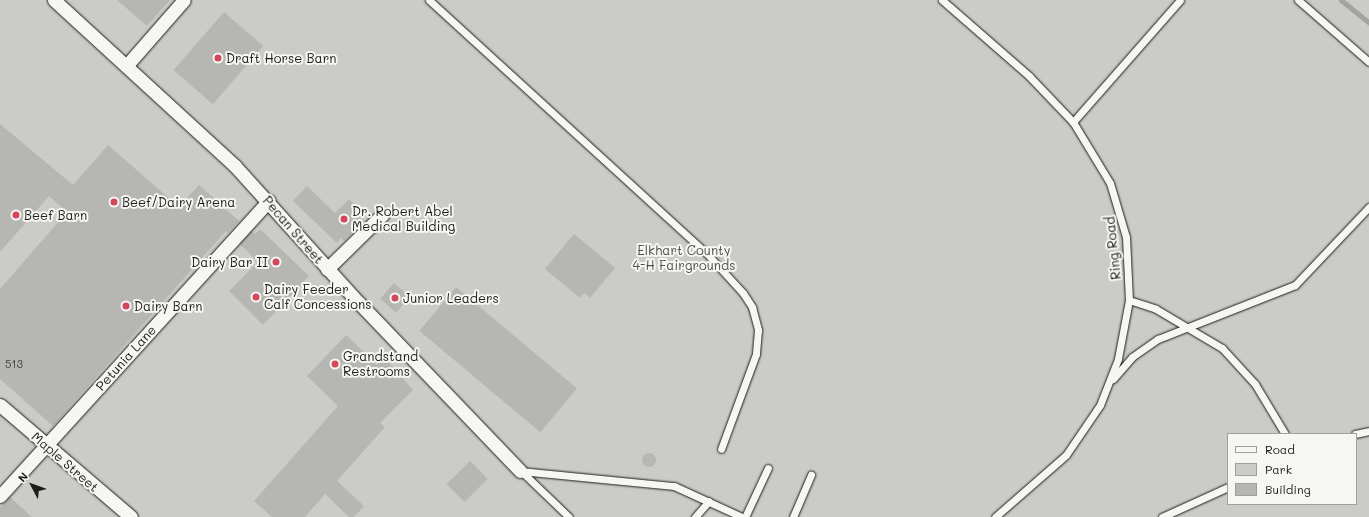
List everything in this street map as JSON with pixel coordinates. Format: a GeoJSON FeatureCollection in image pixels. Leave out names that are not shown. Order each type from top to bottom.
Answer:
{"type":"FeatureCollection","features":[{"type":"Feature","properties":{"kind":"street","name":"Pecan Street"},"geometry":{"type":"LineString","coordinates":[[54,0],[213,144],[268,201],[327,269],[520,471]]}},
{"type":"Feature","properties":{"kind":"street"},"geometry":{"type":"LineString","coordinates":[[127,65],[184,0]]}},
{"type":"Feature","properties":{"kind":"street","name":"Petunia Lane"},"geometry":{"type":"LineString","coordinates":[[0,496],[268,201]]}},
{"type":"Feature","properties":{"kind":"street"},"geometry":{"type":"LineString","coordinates":[[327,269],[383,214]]}},
{"type":"Feature","properties":{"kind":"street","name":"Maple Street"},"geometry":{"type":"LineString","coordinates":[[0,405],[131,517]]}},
{"type":"Feature","properties":{"kind":"lane"},"geometry":{"type":"LineString","coordinates":[[430,0],[710,257],[743,293],[752,307],[758,330],[756,354],[721,449]]}},
{"type":"Feature","properties":{"kind":"lane","name":"Ring Road"},"geometry":{"type":"LineString","coordinates":[[942,0],[1030,76],[1073,122],[1094,152],[1121,210],[1129,300],[1111,381],[1086,430],[1066,454],[995,517]]}},
{"type":"Feature","properties":{"kind":"lane"},"geometry":{"type":"LineString","coordinates":[[1073,122],[1180,0]]}},
{"type":"Feature","properties":{"kind":"lane"},"geometry":{"type":"LineString","coordinates":[[1298,0],[1369,62]]}},
{"type":"Feature","properties":{"kind":"lane"},"geometry":{"type":"LineString","coordinates":[[1111,381],[1132,357],[1158,339],[1295,285],[1369,207]]}},
{"type":"Feature","properties":{"kind":"lane"},"geometry":{"type":"LineString","coordinates":[[1129,300],[1188,328],[1222,348],[1255,384],[1284,433]]}},
{"type":"Feature","properties":{"kind":"lane"},"geometry":{"type":"LineString","coordinates":[[1357,434],[1369,431]]}},
{"type":"Feature","properties":{"kind":"lane"},"geometry":{"type":"LineString","coordinates":[[520,471],[655,483],[691,491],[743,517],[768,468]]}},
{"type":"Feature","properties":{"kind":"lane"},"geometry":{"type":"LineString","coordinates":[[520,471],[568,517]]}},
{"type":"Feature","properties":{"kind":"lane"},"geometry":{"type":"LineString","coordinates":[[793,517],[811,475]]}},
{"type":"Feature","properties":{"kind":"lane"},"geometry":{"type":"LineString","coordinates":[[1162,517],[1227,488]]}},
{"type":"Feature","properties":{"kind":"lane"},"geometry":{"type":"LineString","coordinates":[[695,517],[709,501]]}},
{"type":"Feature","properties":{"kind":"green space","name":"Elkhart County 4-H Fairgrounds"},"geometry":{"type":"Polygon","coordinates":[[[0,0],[1369,0],[1369,517],[0,517],[0,0]]]}},
{"type":"Feature","properties":{"kind":"building"},"geometry":{"type":"Polygon","coordinates":[[[117,0],[170,0],[147,26],[117,0]]]}},
{"type":"Feature","properties":{"kind":"building","name":"Draft Horse Barn"},"geometry":{"type":"Polygon","coordinates":[[[224,12],[263,46],[213,104],[173,70],[224,12]]]}},
{"type":"Feature","properties":{"kind":"building"},"geometry":{"type":"Polygon","coordinates":[[[0,124],[73,185],[108,145],[179,207],[199,185],[239,221],[228,233],[226,231],[53,426],[0,379],[0,289],[67,212],[49,196],[0,252],[0,124]]]}},
{"type":"Feature","properties":{"kind":"building"},"geometry":{"type":"Polygon","coordinates":[[[307,186],[335,213],[349,199],[364,214],[354,224],[358,227],[344,241],[341,238],[337,243],[293,201],[307,186]]]}},
{"type":"Feature","properties":{"kind":"building"},"geometry":{"type":"Polygon","coordinates":[[[260,229],[309,276],[263,325],[229,291],[258,262],[240,244],[251,231],[255,234],[260,229]]]}},
{"type":"Feature","properties":{"kind":"building"},"geometry":{"type":"Polygon","coordinates":[[[574,234],[615,268],[590,298],[584,293],[580,298],[545,269],[574,234]]]}},
{"type":"Feature","properties":{"kind":"building","name":"Junior Leaders"},"geometry":{"type":"Polygon","coordinates":[[[394,283],[410,297],[396,313],[380,299],[394,283]]]}},
{"type":"Feature","properties":{"kind":"building"},"geometry":{"type":"Polygon","coordinates":[[[456,287],[577,389],[540,432],[419,331],[456,287]]]}},
{"type":"Feature","properties":{"kind":"building"},"geometry":{"type":"Polygon","coordinates":[[[346,335],[377,365],[384,357],[413,390],[380,423],[385,427],[337,481],[364,506],[354,517],[349,517],[325,494],[305,517],[272,517],[254,501],[338,406],[307,376],[346,335]]]}},
{"type":"Feature","properties":{"kind":"building"},"geometry":{"type":"Polygon","coordinates":[[[646,453],[652,453],[656,457],[656,463],[652,467],[646,467],[642,463],[642,457],[646,453]]]}},
{"type":"Feature","properties":{"kind":"building"},"geometry":{"type":"Polygon","coordinates":[[[470,461],[488,479],[464,502],[447,484],[470,461]]]}},
{"type":"Feature","properties":{"kind":"building"},"geometry":{"type":"Polygon","coordinates":[[[10,497],[32,517],[0,517],[0,507],[10,497]]]}},
{"type":"Feature","properties":{"kind":"waterway"},"geometry":{"type":"LineString","coordinates":[[1341,0],[1369,23]]}},
{"type":"Feature","properties":{"kind":"place","name":"Draft Horse Barn"},"geometry":{"type":"Point","coordinates":[218,58]}},
{"type":"Feature","properties":{"kind":"place","name":"Beef/Dairy Arena"},"geometry":{"type":"Point","coordinates":[114,202]}},
{"type":"Feature","properties":{"kind":"place","name":"Beef Barn"},"geometry":{"type":"Point","coordinates":[16,215]}},
{"type":"Feature","properties":{"kind":"place","name":"Dr. Robert Abel Medical Building"},"geometry":{"type":"Point","coordinates":[344,219]}},
{"type":"Feature","properties":{"kind":"place","name":"Dairy Bar II"},"geometry":{"type":"Point","coordinates":[276,262]}},
{"type":"Feature","properties":{"kind":"place","name":"Dairy Feeder Calf Concessions"},"geometry":{"type":"Point","coordinates":[256,297]}},
{"type":"Feature","properties":{"kind":"place","name":"Junior Leaders"},"geometry":{"type":"Point","coordinates":[395,298]}},
{"type":"Feature","properties":{"kind":"place","name":"Dairy Barn"},"geometry":{"type":"Point","coordinates":[126,306]}},
{"type":"Feature","properties":{"kind":"place","name":"Grandstand Restrooms"},"geometry":{"type":"Point","coordinates":[335,364]}}]}
